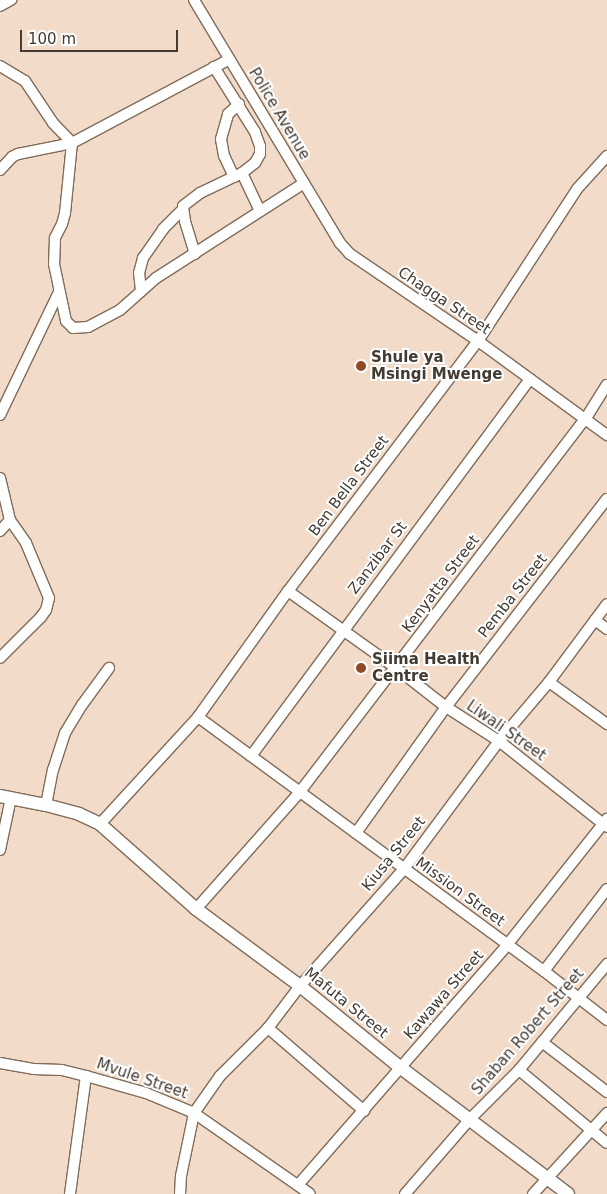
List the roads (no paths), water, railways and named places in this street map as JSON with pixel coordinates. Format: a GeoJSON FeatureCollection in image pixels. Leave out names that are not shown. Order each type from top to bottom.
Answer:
{"type":"FeatureCollection","features":[{"type":"Feature","properties":{"kind":"street"},"geometry":{"type":"LineString","coordinates":[[0,6],[11,0]]}},
{"type":"Feature","properties":{"kind":"street","name":"Police Avenue"},"geometry":{"type":"LineString","coordinates":[[194,0],[228,60],[340,243]]}},
{"type":"Feature","properties":{"kind":"street"},"geometry":{"type":"LineString","coordinates":[[0,170],[18,154],[72,143],[228,60]]}},
{"type":"Feature","properties":{"kind":"street"},"geometry":{"type":"LineString","coordinates":[[0,66],[25,81],[53,123],[72,143],[65,213],[55,243],[55,275],[68,325],[80,329],[88,328],[120,310],[156,278],[304,184]]}},
{"type":"Feature","properties":{"kind":"street"},"geometry":{"type":"LineString","coordinates":[[141,291],[139,273],[143,258],[186,203],[192,198],[238,175],[258,159],[260,146],[239,104],[214,67]]}},
{"type":"Feature","properties":{"kind":"street"},"geometry":{"type":"LineString","coordinates":[[239,104],[228,114],[221,139],[224,156],[260,211]]}},
{"type":"Feature","properties":{"kind":"street","name":"Ben Bella Street"},"geometry":{"type":"LineString","coordinates":[[105,827],[198,717],[288,591],[478,341],[577,189],[607,156]]}},
{"type":"Feature","properties":{"kind":"street"},"geometry":{"type":"LineString","coordinates":[[183,209],[195,254]]}},
{"type":"Feature","properties":{"kind":"street","name":"Chagga Street"},"geometry":{"type":"LineString","coordinates":[[340,243],[361,263],[478,341],[607,435]]}},
{"type":"Feature","properties":{"kind":"street"},"geometry":{"type":"LineString","coordinates":[[0,414],[59,292]]}},
{"type":"Feature","properties":{"kind":"street","name":"Zanzibar St"},"geometry":{"type":"LineString","coordinates":[[251,756],[530,379]]}},
{"type":"Feature","properties":{"kind":"street","name":"Kenyatta Street"},"geometry":{"type":"LineString","coordinates":[[196,908],[299,793],[586,418],[607,385]]}},
{"type":"Feature","properties":{"kind":"street"},"geometry":{"type":"LineString","coordinates":[[0,478],[10,520],[26,542],[49,598],[46,610],[41,617],[0,658]]}},
{"type":"Feature","properties":{"kind":"street","name":"Pemba Street"},"geometry":{"type":"LineString","coordinates":[[356,833],[446,707],[607,499]]}},
{"type":"Feature","properties":{"kind":"street"},"geometry":{"type":"LineString","coordinates":[[0,531],[10,520]]}},
{"type":"Feature","properties":{"kind":"street","name":"Liwali Street"},"geometry":{"type":"LineString","coordinates":[[288,591],[396,668],[446,707],[498,741],[606,823]]}},
{"type":"Feature","properties":{"kind":"street","name":"Kiusa Street"},"geometry":{"type":"LineString","coordinates":[[194,1112],[220,1076],[268,1028],[300,986],[404,869],[498,741],[549,682],[607,604]]}},
{"type":"Feature","properties":{"kind":"street"},"geometry":{"type":"LineString","coordinates":[[595,620],[607,629]]}},
{"type":"Feature","properties":{"kind":"street"},"geometry":{"type":"LineString","coordinates":[[46,805],[55,761],[65,733],[85,699],[109,668]]}},
{"type":"Feature","properties":{"kind":"street"},"geometry":{"type":"LineString","coordinates":[[549,682],[607,724]]}},
{"type":"Feature","properties":{"kind":"street","name":"Mission Street"},"geometry":{"type":"LineString","coordinates":[[198,717],[544,971],[607,1020]]}},
{"type":"Feature","properties":{"kind":"street"},"geometry":{"type":"LineString","coordinates":[[0,850],[5,797]]}},
{"type":"Feature","properties":{"kind":"street","name":"Mafuta Street"},"geometry":{"type":"LineString","coordinates":[[5,797],[79,814],[105,827],[196,908],[300,986],[400,1068],[568,1194]]}},
{"type":"Feature","properties":{"kind":"street","name":"Kawawa Street"},"geometry":{"type":"LineString","coordinates":[[298,1185],[507,945],[606,823]]}},
{"type":"Feature","properties":{"kind":"street"},"geometry":{"type":"LineString","coordinates":[[544,971],[607,889]]}},
{"type":"Feature","properties":{"kind":"street","name":"Shaban Robert Street"},"geometry":{"type":"LineString","coordinates":[[405,1194],[469,1120],[519,1070],[607,964]]}},
{"type":"Feature","properties":{"kind":"street"},"geometry":{"type":"LineString","coordinates":[[268,1028],[364,1111]]}},
{"type":"Feature","properties":{"kind":"street"},"geometry":{"type":"LineString","coordinates":[[542,1042],[607,1092]]}},
{"type":"Feature","properties":{"kind":"street","name":"Mvule Street"},"geometry":{"type":"LineString","coordinates":[[0,1063],[62,1070],[86,1076],[146,1094],[194,1112],[310,1194]]}},
{"type":"Feature","properties":{"kind":"street"},"geometry":{"type":"LineString","coordinates":[[519,1070],[607,1143]]}},
{"type":"Feature","properties":{"kind":"street"},"geometry":{"type":"LineString","coordinates":[[70,1194],[86,1076]]}},
{"type":"Feature","properties":{"kind":"street"},"geometry":{"type":"LineString","coordinates":[[180,1194],[181,1176],[194,1112]]}},
{"type":"Feature","properties":{"kind":"street"},"geometry":{"type":"LineString","coordinates":[[533,1194],[607,1113]]}},
{"type":"Feature","properties":{"kind":"place","name":"Shule ya Msingi Mwenge"},"geometry":{"type":"Point","coordinates":[361,366]}},
{"type":"Feature","properties":{"kind":"place","name":"Siima Health Centre"},"geometry":{"type":"Point","coordinates":[361,668]}}]}
